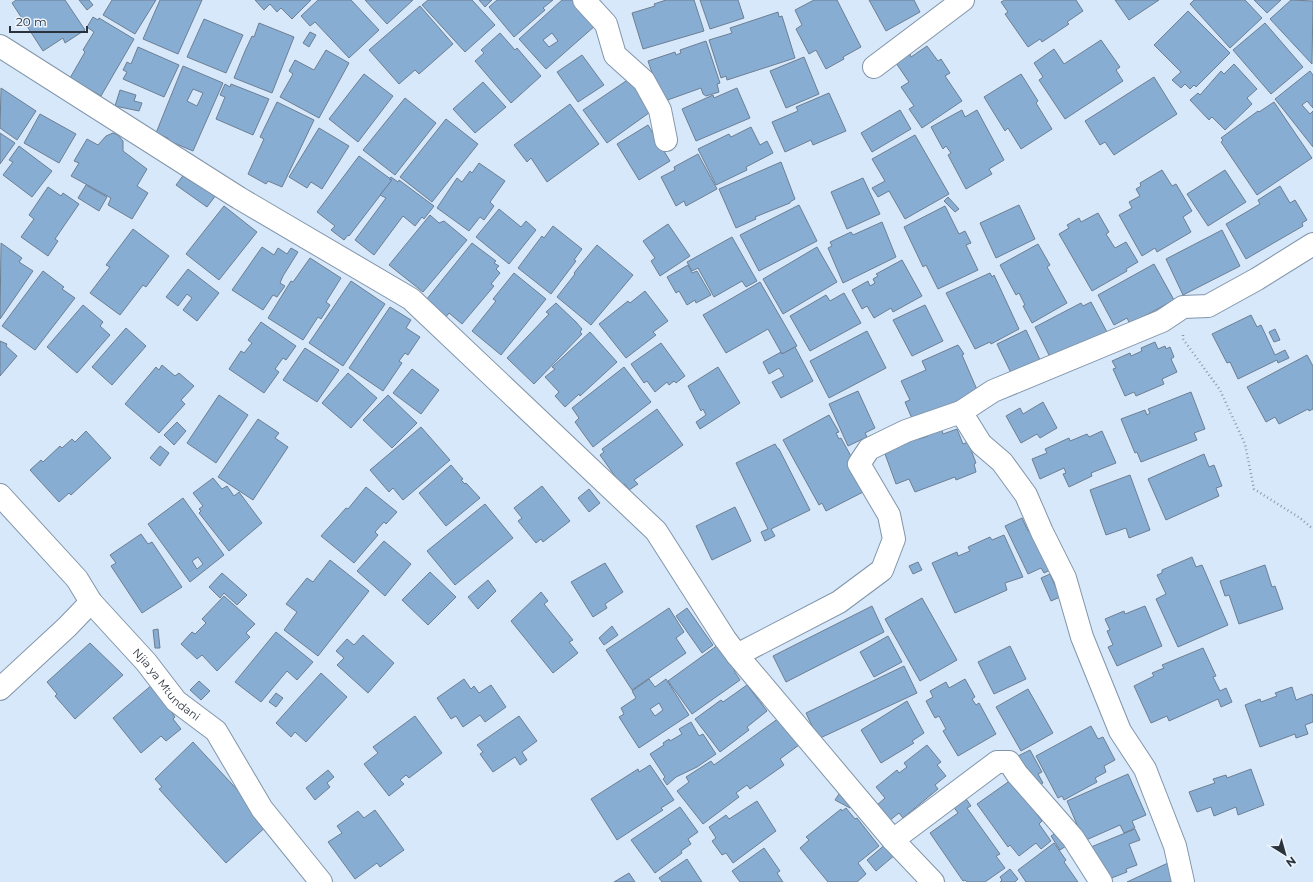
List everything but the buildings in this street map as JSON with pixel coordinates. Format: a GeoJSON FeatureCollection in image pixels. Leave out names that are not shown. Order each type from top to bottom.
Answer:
{"type":"FeatureCollection","features":[{"type":"Feature","properties":{"kind":"street"},"geometry":{"type":"LineString","coordinates":[[584,0],[606,24],[615,54],[644,80],[660,110],[666,140]]}},
{"type":"Feature","properties":{"kind":"street"},"geometry":{"type":"LineString","coordinates":[[874,67],[963,0]]}},
{"type":"Feature","properties":{"kind":"street"},"geometry":{"type":"LineString","coordinates":[[0,46],[239,198],[411,298],[656,531],[725,639],[737,655],[893,840],[933,882]]}},
{"type":"Feature","properties":{"kind":"street"},"geometry":{"type":"LineString","coordinates":[[737,655],[839,602],[882,570],[894,539],[889,515],[859,464],[869,449],[906,431],[961,412],[993,391],[1162,321],[1183,307],[1208,306],[1257,280],[1313,244]]}},
{"type":"Feature","properties":{"kind":"street"},"geometry":{"type":"LineString","coordinates":[[961,412],[981,444],[1002,462],[1026,495],[1042,532],[1065,578],[1082,637],[1120,731],[1145,769],[1175,846],[1183,882]]}},
{"type":"Feature","properties":{"kind":"street","name":"Njia ya Mtundani"},"geometry":{"type":"LineString","coordinates":[[0,495],[77,579],[91,602],[146,662],[176,702],[216,731],[262,809],[321,882]]}},
{"type":"Feature","properties":{"kind":"street"},"geometry":{"type":"LineString","coordinates":[[0,689],[67,627],[91,602]]}},
{"type":"Feature","properties":{"kind":"street"},"geometry":{"type":"LineString","coordinates":[[893,840],[996,762],[1009,762],[1017,774],[1073,838],[1101,882]]}},
{"type":"Feature","properties":{"kind":"path"},"geometry":{"type":"LineString","coordinates":[[1162,321],[1183,331],[1183,339],[1220,390],[1245,444],[1254,489],[1300,518],[1313,529]]}}]}
